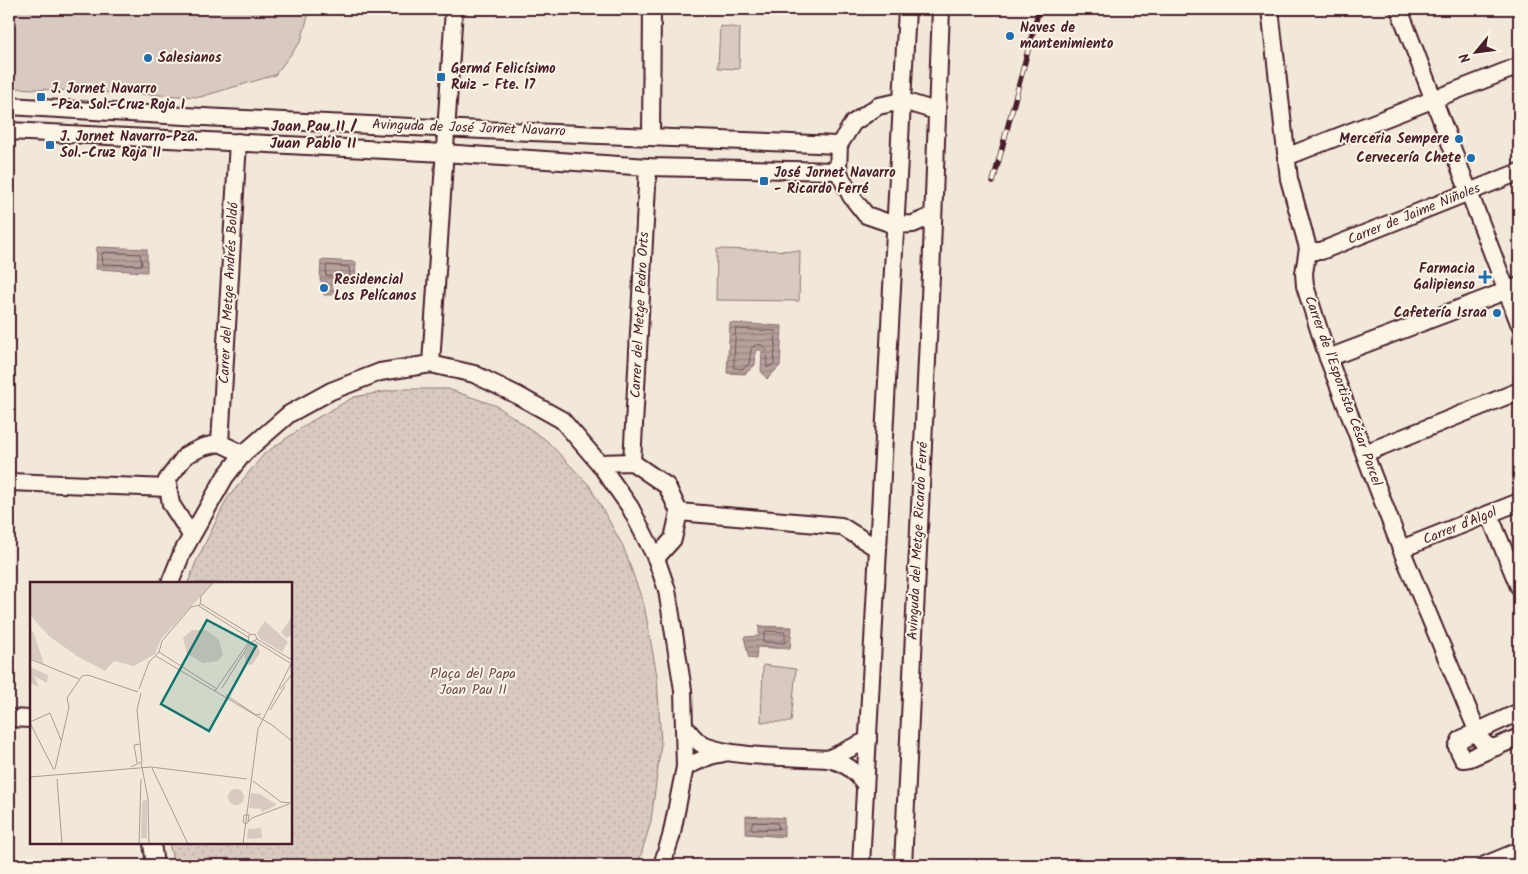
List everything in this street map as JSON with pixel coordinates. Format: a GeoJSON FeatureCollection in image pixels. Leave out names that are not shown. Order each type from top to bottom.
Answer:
{"type":"FeatureCollection","features":[{"type":"Feature","properties":{"kind":"street"},"geometry":{"type":"LineString","coordinates":[[431,364],[444,153],[448,126],[454,9]]}},
{"type":"Feature","properties":{"kind":"street"},"geometry":{"type":"LineString","coordinates":[[651,136],[652,9]]}},
{"type":"Feature","properties":{"kind":"street"},"geometry":{"type":"LineString","coordinates":[[861,865],[907,9]]}},
{"type":"Feature","properties":{"kind":"street","name":"Avinguda del Metge Ricardo Ferré"},"geometry":{"type":"LineString","coordinates":[[903,865],[931,276],[941,9]]}},
{"type":"Feature","properties":{"kind":"street","name":"Carrer de l'Esportista César Porcel"},"geometry":{"type":"LineString","coordinates":[[1270,9],[1289,179],[1308,248],[1304,273],[1305,286],[1328,358],[1401,549],[1481,740],[1485,744],[1496,747]]}},
{"type":"Feature","properties":{"kind":"street"},"geometry":{"type":"LineString","coordinates":[[1399,9],[1470,192],[1513,288],[1519,323]]}},
{"type":"Feature","properties":{"kind":"street"},"geometry":{"type":"LineString","coordinates":[[1286,158],[1519,66]]}},
{"type":"Feature","properties":{"kind":"street"},"geometry":{"type":"LineString","coordinates":[[932,216],[913,224],[895,225],[866,215],[851,196],[838,171],[839,145],[853,123],[878,106],[903,101],[936,111]]}},
{"type":"Feature","properties":{"kind":"street","name":"Avinguda de José Jornet Navarro"},"geometry":{"type":"LineString","coordinates":[[9,106],[229,119],[448,126],[839,145]]}},
{"type":"Feature","properties":{"kind":"street","name":"Avinguda de José Jornet Navarro"},"geometry":{"type":"LineString","coordinates":[[9,131],[444,153],[648,167],[838,171]]}},
{"type":"Feature","properties":{"kind":"street","name":"Carrer del Metge Andrés Boldó"},"geometry":{"type":"LineString","coordinates":[[220,443],[238,142]]}},
{"type":"Feature","properties":{"kind":"street","name":"Carrer del Metge Pedro Orts"},"geometry":{"type":"LineString","coordinates":[[632,462],[648,167]]}},
{"type":"Feature","properties":{"kind":"street","name":"Carrer de Jaime Niñoles"},"geometry":{"type":"LineString","coordinates":[[1308,248],[1313,251],[1321,251],[1519,172]]}},
{"type":"Feature","properties":{"kind":"street"},"geometry":{"type":"LineString","coordinates":[[1328,358],[1513,288]]}},
{"type":"Feature","properties":{"kind":"street"},"geometry":{"type":"LineString","coordinates":[[170,582],[191,535],[213,494],[244,454],[289,414],[331,392],[380,372],[431,364],[474,374],[562,420],[599,462],[630,508],[656,558],[669,598],[683,690],[685,767],[671,837],[662,865]]}},
{"type":"Feature","properties":{"kind":"street"},"geometry":{"type":"LineString","coordinates":[[1365,453],[1519,391]]}},
{"type":"Feature","properties":{"kind":"street"},"geometry":{"type":"LineString","coordinates":[[191,535],[171,504],[167,480],[186,455],[203,447],[220,443],[244,454]]}},
{"type":"Feature","properties":{"kind":"street"},"geometry":{"type":"LineString","coordinates":[[599,462],[632,462],[667,486],[679,512],[673,539],[656,558]]}},
{"type":"Feature","properties":{"kind":"street"},"geometry":{"type":"LineString","coordinates":[[9,482],[169,488]]}},
{"type":"Feature","properties":{"kind":"street","name":"Carrer d'Algol"},"geometry":{"type":"LineString","coordinates":[[1401,549],[1519,502]]}},
{"type":"Feature","properties":{"kind":"street"},"geometry":{"type":"LineString","coordinates":[[679,512],[841,526],[878,549]]}},
{"type":"Feature","properties":{"kind":"street"},"geometry":{"type":"LineString","coordinates":[[1489,514],[1519,587]]}},
{"type":"Feature","properties":{"kind":"street"},"geometry":{"type":"LineString","coordinates":[[1519,712],[1460,739],[1457,744],[1463,759],[1519,738]]}},
{"type":"Feature","properties":{"kind":"street"},"geometry":{"type":"LineString","coordinates":[[9,718],[30,719]]}},
{"type":"Feature","properties":{"kind":"street"},"geometry":{"type":"LineString","coordinates":[[684,726],[696,741],[704,746],[729,753],[828,760],[843,763],[855,772],[865,784]]}},
{"type":"Feature","properties":{"kind":"street"},"geometry":{"type":"LineString","coordinates":[[828,760],[868,740]]}},
{"type":"Feature","properties":{"kind":"street"},"geometry":{"type":"LineString","coordinates":[[685,767],[710,756],[729,753]]}},
{"type":"Feature","properties":{"kind":"street"},"geometry":{"type":"LineString","coordinates":[[152,844],[155,865]]}},
{"type":"Feature","properties":{"kind":"street"},"geometry":{"type":"LineString","coordinates":[[1485,865],[1519,851]]}},
{"type":"Feature","properties":{"kind":"green space","name":"Salesianos"},"geometry":{"type":"Polygon","coordinates":[[[9,9],[310,9],[301,41],[275,75],[200,97],[14,88],[9,84],[9,9]]]}},
{"type":"Feature","properties":{"kind":"green space"},"geometry":{"type":"Polygon","coordinates":[[[720,26],[740,28],[739,69],[718,68],[720,26]]]}},
{"type":"Feature","properties":{"kind":"green space"},"geometry":{"type":"Polygon","coordinates":[[[717,249],[800,251],[799,301],[716,300],[717,249]]]}},
{"type":"Feature","properties":{"kind":"green space","name":"Plaça del Papa Joan Pau II"},"geometry":{"type":"Polygon","coordinates":[[[400,389],[448,389],[497,406],[546,440],[589,485],[623,546],[644,605],[657,676],[661,744],[651,821],[638,865],[174,865],[169,844],[292,844],[292,582],[188,582],[196,562],[227,499],[264,454],[310,422],[354,397],[400,389]]]}},
{"type":"Feature","properties":{"kind":"green space"},"geometry":{"type":"Polygon","coordinates":[[[763,665],[796,669],[791,722],[761,722],[763,665]]]}},
{"type":"Feature","properties":{"kind":"water"},"geometry":{"type":"Polygon","coordinates":[[[97,247],[147,249],[147,272],[96,269],[97,247]]]}},
{"type":"Feature","properties":{"kind":"water"},"geometry":{"type":"Polygon","coordinates":[[[321,260],[356,262],[355,283],[331,281],[334,292],[331,295],[324,295],[322,289],[327,282],[320,281],[321,260]]]}},
{"type":"Feature","properties":{"kind":"water"},"geometry":{"type":"Polygon","coordinates":[[[730,323],[782,326],[780,366],[767,379],[761,371],[762,350],[756,350],[755,365],[745,374],[727,373],[730,323]]]}},
{"type":"Feature","properties":{"kind":"water"},"geometry":{"type":"Polygon","coordinates":[[[759,626],[792,627],[790,649],[757,647],[756,659],[749,658],[744,637],[759,636],[759,626]]]}},
{"type":"Feature","properties":{"kind":"water"},"geometry":{"type":"Polygon","coordinates":[[[746,816],[784,818],[784,837],[746,834],[746,816]]]}},
{"type":"Feature","properties":{"kind":"railway"},"geometry":{"type":"LineString","coordinates":[[993,182],[1039,9]]}},
{"type":"Feature","properties":{"kind":"place","name":"Naves de mantenimiento"},"geometry":{"type":"Point","coordinates":[1010,36]}},
{"type":"Feature","properties":{"kind":"place","name":"Salesianos"},"geometry":{"type":"Point","coordinates":[148,58]}},
{"type":"Feature","properties":{"kind":"place","name":"Germá Felicísimo Ruiz - Fte. 17"},"geometry":{"type":"Point","coordinates":[441,77]}},
{"type":"Feature","properties":{"kind":"place","name":"J. Jornet Navarro -Pza. Sol.-Cruz Roja I"},"geometry":{"type":"Point","coordinates":[41,97]}},
{"type":"Feature","properties":{"kind":"place","name":"Merceria Sempere"},"geometry":{"type":"Point","coordinates":[1459,139]}},
{"type":"Feature","properties":{"kind":"place","name":"J. Jornet Navarro-Pza. Sol.-Cruz Roja II"},"geometry":{"type":"Point","coordinates":[50,145]}},
{"type":"Feature","properties":{"kind":"place","name":"Cervecería Chete"},"geometry":{"type":"Point","coordinates":[1471,158]}},
{"type":"Feature","properties":{"kind":"place","name":"José Jornet Navarro - Ricardo Ferré"},"geometry":{"type":"Point","coordinates":[764,181]}},
{"type":"Feature","properties":{"kind":"place","name":"Farmacia Galipienso"},"geometry":{"type":"Point","coordinates":[1485,277]}},
{"type":"Feature","properties":{"kind":"place","name":"Residencial Los Pelícanos"},"geometry":{"type":"Point","coordinates":[324,288]}},
{"type":"Feature","properties":{"kind":"place","name":"Cafetería Israa"},"geometry":{"type":"Point","coordinates":[1497,313]}},
{"type":"Feature","properties":{"kind":"district","name":"Joan Pau II / Juan Pablo II"},"geometry":{"type":"Point","coordinates":[313,136]}}]}
